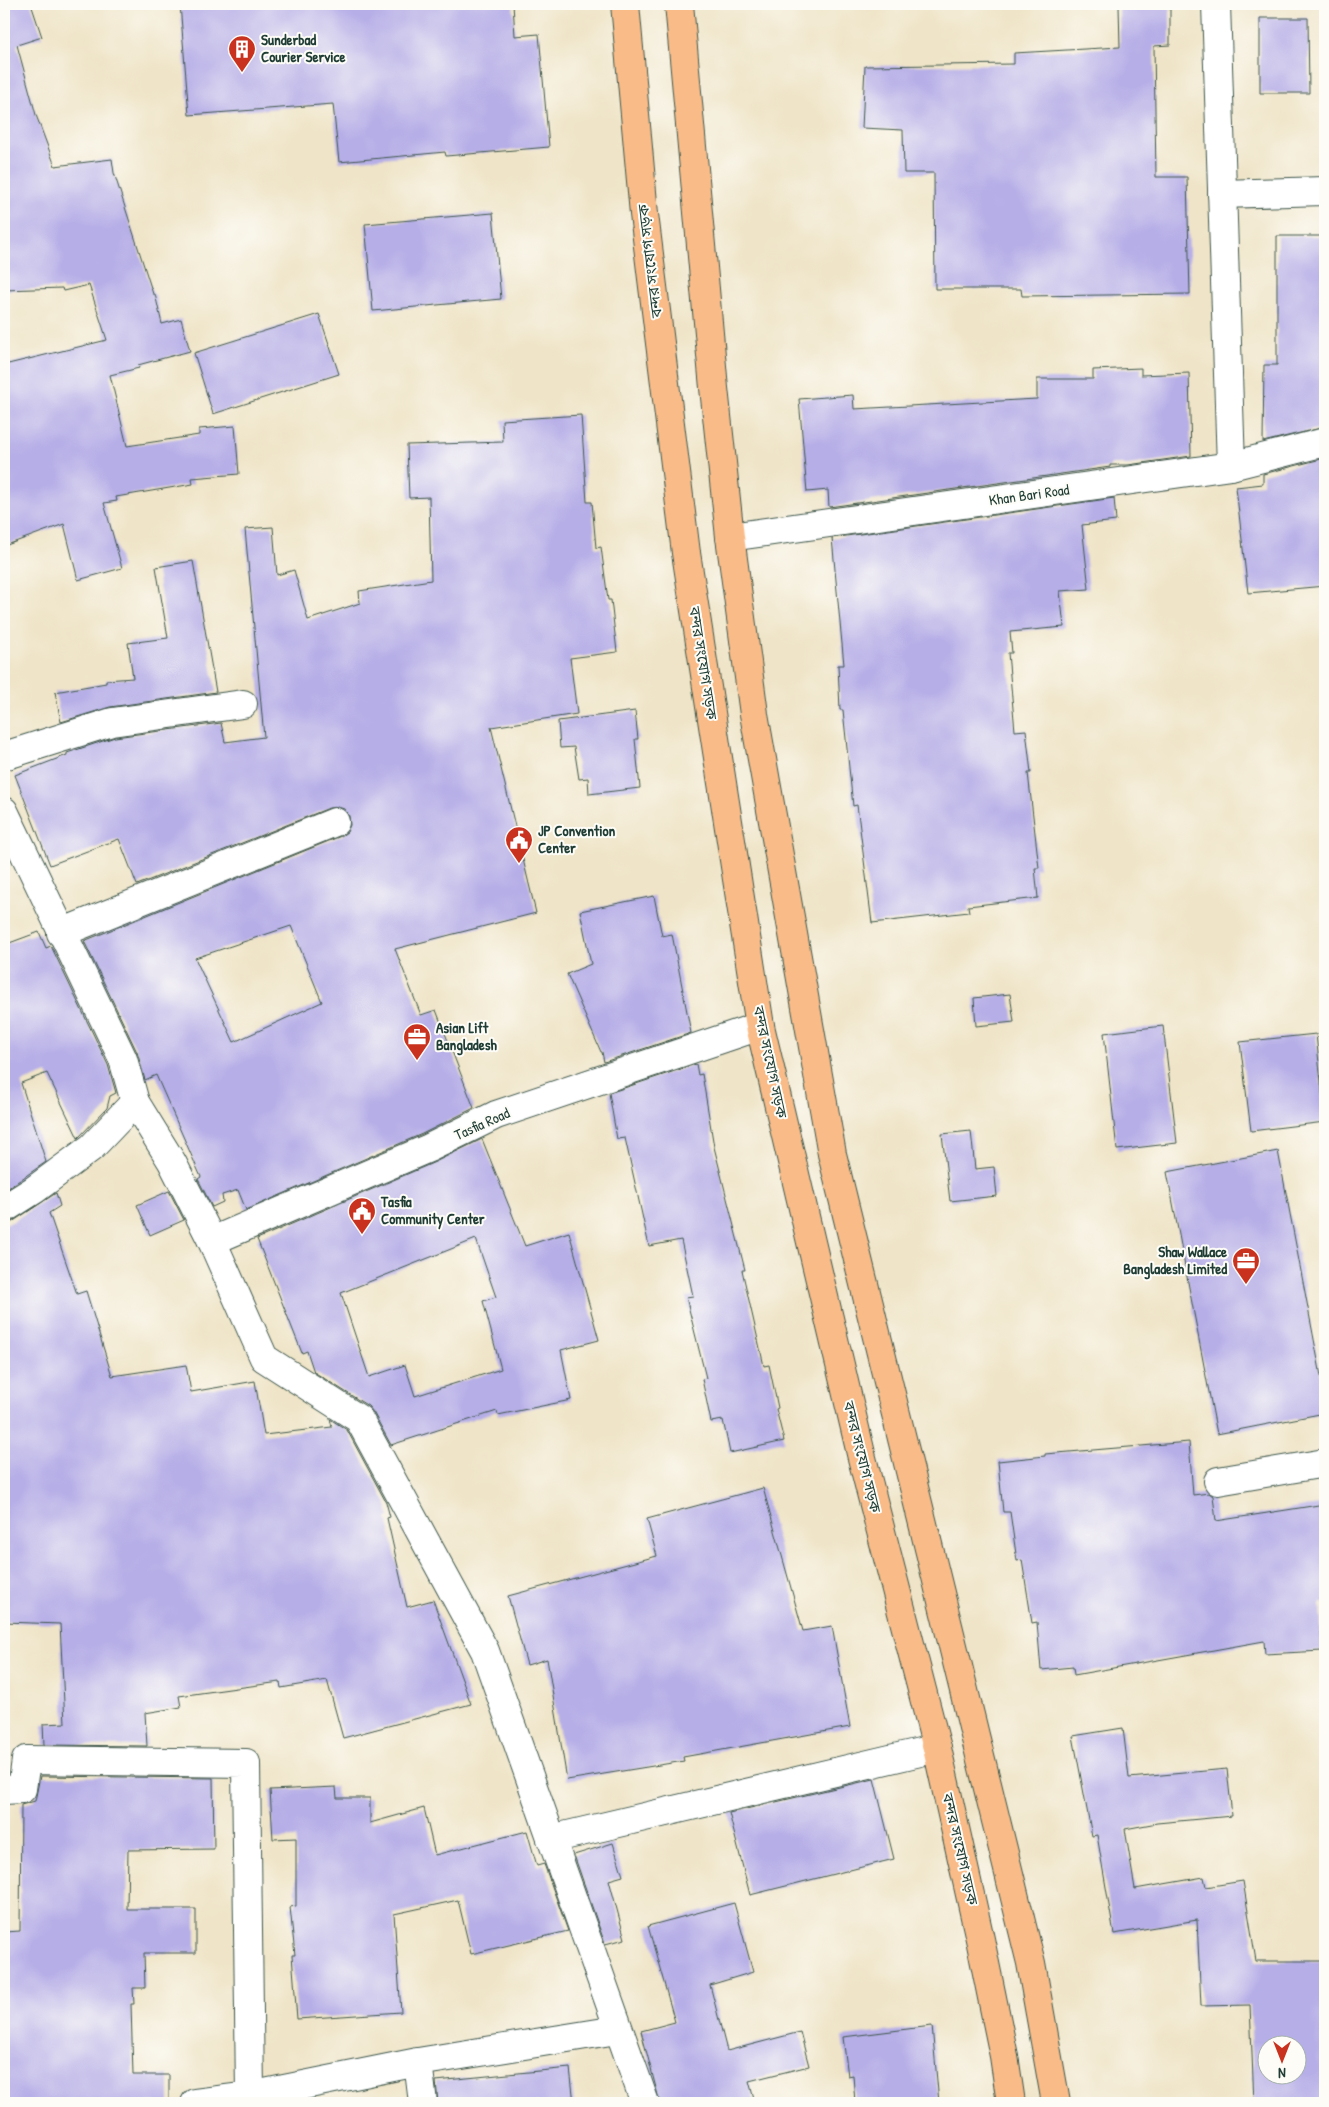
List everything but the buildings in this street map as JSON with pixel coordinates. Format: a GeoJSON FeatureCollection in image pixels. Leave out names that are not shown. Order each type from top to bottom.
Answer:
{"type":"FeatureCollection","features":[{"type":"Feature","properties":{"kind":"highway","name":"বন্দর সংযোগ সড়ক"},"geometry":{"type":"LineString","coordinates":[[625,4],[644,214],[686,553],[760,1026],[862,1458],[937,1748],[980,1939],[1004,2056],[1011,2103]]}},
{"type":"Feature","properties":{"kind":"highway"},"geometry":{"type":"LineString","coordinates":[[679,4],[714,388],[730,537],[754,714],[832,1154],[1031,1963],[1056,2103]]}},
{"type":"Feature","properties":{"kind":"street"},"geometry":{"type":"LineString","coordinates":[[1216,4],[1231,466]]}},
{"type":"Feature","properties":{"kind":"street"},"geometry":{"type":"LineString","coordinates":[[1222,194],[1325,192]]}},
{"type":"Feature","properties":{"kind":"street","name":"Khan Bari Road"},"geometry":{"type":"LineString","coordinates":[[730,537],[1231,466],[1325,442]]}},
{"type":"Feature","properties":{"kind":"street"},"geometry":{"type":"LineString","coordinates":[[4,756],[112,722],[243,704]]}},
{"type":"Feature","properties":{"kind":"street"},"geometry":{"type":"LineString","coordinates":[[4,811],[123,1060],[135,1102],[172,1162],[212,1242],[264,1358],[359,1419],[484,1651],[617,2030],[645,2103]]}},
{"type":"Feature","properties":{"kind":"street"},"geometry":{"type":"LineString","coordinates":[[61,933],[335,822]]}},
{"type":"Feature","properties":{"kind":"street","name":"Tasfia Road"},"geometry":{"type":"LineString","coordinates":[[212,1242],[429,1148],[496,1115],[760,1026]]}},
{"type":"Feature","properties":{"kind":"street"},"geometry":{"type":"LineString","coordinates":[[4,1209],[34,1190],[92,1147],[135,1102]]}},
{"type":"Feature","properties":{"kind":"street"},"geometry":{"type":"LineString","coordinates":[[1218,1481],[1325,1463]]}},
{"type":"Feature","properties":{"kind":"street"},"geometry":{"type":"LineString","coordinates":[[551,1840],[937,1748]]}},
{"type":"Feature","properties":{"kind":"street"},"geometry":{"type":"LineString","coordinates":[[4,1790],[22,1789],[26,1760],[246,1764],[250,2096]]}},
{"type":"Feature","properties":{"kind":"street"},"geometry":{"type":"LineString","coordinates":[[195,2103],[250,2096],[418,2062],[617,2030]]}},
{"type":"Feature","properties":{"kind":"street"},"geometry":{"type":"LineString","coordinates":[[418,2062],[423,2103]]}},
{"type":"Feature","properties":{"kind":"place","name":"Sunderbad Courier Service"},"geometry":{"type":"Point","coordinates":[242,73]}},
{"type":"Feature","properties":{"kind":"place","name":"JP Convention Center"},"geometry":{"type":"Point","coordinates":[519,864]}},
{"type":"Feature","properties":{"kind":"place","name":"Asian Lift Bangladesh"},"geometry":{"type":"Point","coordinates":[417,1061]}},
{"type":"Feature","properties":{"kind":"place","name":"Tasfia Community Center"},"geometry":{"type":"Point","coordinates":[362,1235]}},
{"type":"Feature","properties":{"kind":"place","name":"Shaw Wallace Bangladesh Limited"},"geometry":{"type":"Point","coordinates":[1246,1285]}}]}
